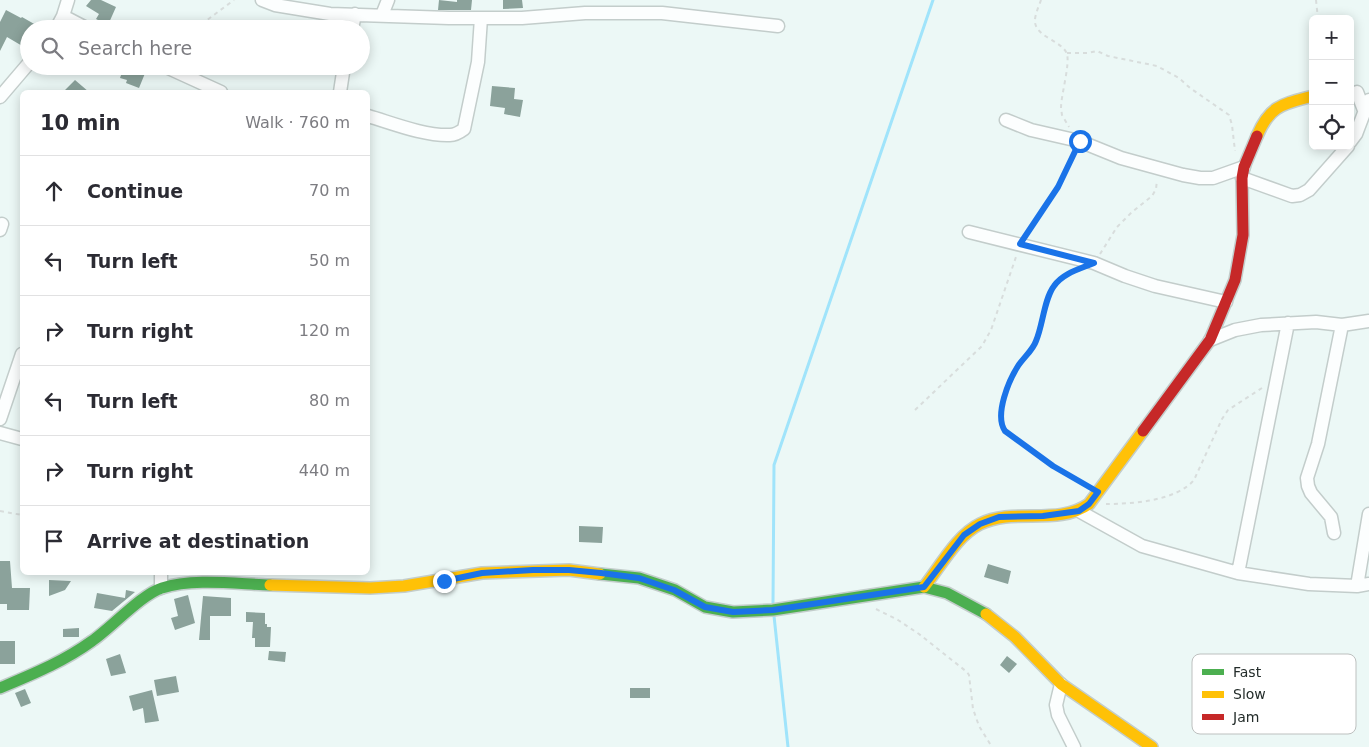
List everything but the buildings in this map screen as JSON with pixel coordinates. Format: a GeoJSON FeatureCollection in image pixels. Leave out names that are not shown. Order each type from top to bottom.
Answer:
{"type":"FeatureCollection","features":[{"type":"Feature","properties":{"kind":"street"},"geometry":{"type":"LineString","coordinates":[[61,20],[68,0]]}},
{"type":"Feature","properties":{"kind":"street"},"geometry":{"type":"LineString","coordinates":[[262,0],[275,5],[330,14],[522,18],[585,13],[654,13],[778,26]]}},
{"type":"Feature","properties":{"kind":"street"},"geometry":{"type":"LineString","coordinates":[[382,15],[388,0]]}},
{"type":"Feature","properties":{"kind":"street"},"geometry":{"type":"LineString","coordinates":[[354,20],[355,14]]}},
{"type":"Feature","properties":{"kind":"street"},"geometry":{"type":"LineString","coordinates":[[63,16],[71,20]]}},
{"type":"Feature","properties":{"kind":"street"},"geometry":{"type":"LineString","coordinates":[[370,117],[429,133],[450,136],[464,129],[478,62],[481,18]]}},
{"type":"Feature","properties":{"kind":"street"},"geometry":{"type":"LineString","coordinates":[[0,96],[20,73]]}},
{"type":"Feature","properties":{"kind":"street"},"geometry":{"type":"LineString","coordinates":[[184,75],[217,90]]}},
{"type":"Feature","properties":{"kind":"street"},"geometry":{"type":"LineString","coordinates":[[340,90],[343,75]]}},
{"type":"Feature","properties":{"kind":"street"},"geometry":{"type":"LineString","coordinates":[[1354,137],[1367,105],[1359,91]]}},
{"type":"Feature","properties":{"kind":"street"},"geometry":{"type":"LineString","coordinates":[[924,587],[964,535],[980,524],[999,517],[1043,516],[1084,507],[1098,492],[1210,340],[1235,280],[1243,235],[1243,173],[1260,129],[1268,116],[1282,104],[1309,97]]}},
{"type":"Feature","properties":{"kind":"street"},"geometry":{"type":"LineString","coordinates":[[1006,120],[1044,134],[1080,141],[1121,158],[1200,178],[1243,173],[1292,196],[1300,195],[1309,190],[1344,150]]}},
{"type":"Feature","properties":{"kind":"street"},"geometry":{"type":"LineString","coordinates":[[969,232],[1094,263],[1124,276],[1155,286],[1226,302]]}},
{"type":"Feature","properties":{"kind":"street"},"geometry":{"type":"LineString","coordinates":[[1210,340],[1235,330],[1261,325],[1316,322],[1342,325],[1369,321]]}},
{"type":"Feature","properties":{"kind":"street"},"geometry":{"type":"LineString","coordinates":[[1238,573],[1288,323]]}},
{"type":"Feature","properties":{"kind":"street"},"geometry":{"type":"LineString","coordinates":[[1334,532],[1331,516],[1311,493],[1307,478],[1318,444],[1342,325]]}},
{"type":"Feature","properties":{"kind":"street"},"geometry":{"type":"LineString","coordinates":[[0,419],[20,360]]}},
{"type":"Feature","properties":{"kind":"street"},"geometry":{"type":"LineString","coordinates":[[0,433],[20,439]]}},
{"type":"Feature","properties":{"kind":"street"},"geometry":{"type":"LineString","coordinates":[[1084,507],[1142,546],[1238,573],[1309,584],[1363,585],[1369,514]]}},
{"type":"Feature","properties":{"kind":"street"},"geometry":{"type":"LineString","coordinates":[[0,688],[53,666],[93,641],[146,597],[160,588],[190,583],[370,588],[444,581],[482,573],[569,570],[639,578],[674,590],[705,607],[733,612],[773,610],[924,587],[947,592],[987,615],[1015,637],[1061,684],[1152,747]]}},
{"type":"Feature","properties":{"kind":"street"},"geometry":{"type":"LineString","coordinates":[[160,588],[161,575]]}},
{"type":"Feature","properties":{"kind":"street"},"geometry":{"type":"LineString","coordinates":[[1061,684],[1056,705],[1058,715],[1074,747]]}},
{"type":"Feature","properties":{"kind":"path"},"geometry":{"type":"LineString","coordinates":[[207,20],[234,0]]}},
{"type":"Feature","properties":{"kind":"path"},"geometry":{"type":"LineString","coordinates":[[915,410],[982,346],[991,330],[1020,244],[1058,187],[1080,141],[1062,115],[1061,108],[1068,59],[1067,53],[1060,45],[1043,34],[1036,24],[1035,17],[1041,0]]}},
{"type":"Feature","properties":{"kind":"path"},"geometry":{"type":"LineString","coordinates":[[1316,0],[1318,15]]}},
{"type":"Feature","properties":{"kind":"path"},"geometry":{"type":"LineString","coordinates":[[1067,53],[1097,51],[1108,56],[1157,66],[1179,78],[1190,88],[1229,114],[1235,152]]}},
{"type":"Feature","properties":{"kind":"path"},"geometry":{"type":"LineString","coordinates":[[1098,492],[1053,466],[1005,431],[1001,426],[1001,419],[1007,386],[1018,366],[1035,344],[1053,286],[1072,272],[1094,263],[1117,227],[1152,196],[1156,189],[1158,168]]}},
{"type":"Feature","properties":{"kind":"path"},"geometry":{"type":"LineString","coordinates":[[1084,507],[1142,503],[1179,492],[1188,487],[1194,480],[1228,410],[1277,378]]}},
{"type":"Feature","properties":{"kind":"path"},"geometry":{"type":"LineString","coordinates":[[0,511],[20,515]]}},
{"type":"Feature","properties":{"kind":"path"},"geometry":{"type":"LineString","coordinates":[[871,607],[898,620],[919,634],[967,672],[970,680],[973,709],[979,726],[992,747]]}},
{"type":"Feature","properties":{"kind":"waterway"},"geometry":{"type":"LineString","coordinates":[[773,605],[774,465],[933,0]]}},
{"type":"Feature","properties":{"kind":"waterway"},"geometry":{"type":"LineString","coordinates":[[774,616],[788,747]]}},
{"type":"Feature","properties":{"kind":"traffic: fast"},"geometry":{"type":"LineString","coordinates":[[600,574],[639,578],[675,590],[705,607],[733,612],[773,610],[924,587],[947,593],[986,614]]}},
{"type":"Feature","properties":{"kind":"traffic: fast"},"geometry":{"type":"LineString","coordinates":[[0,688],[70,655],[100,635],[154,591],[174,585],[201,582],[270,585]]}},
{"type":"Feature","properties":{"kind":"traffic: slow"},"geometry":{"type":"LineString","coordinates":[[1257,136],[1267,118],[1279,107],[1309,97]]}},
{"type":"Feature","properties":{"kind":"traffic: slow"},"geometry":{"type":"LineString","coordinates":[[924,587],[956,543],[980,524],[993,519],[1007,517],[1064,514],[1089,504],[1143,431]]}},
{"type":"Feature","properties":{"kind":"traffic: slow"},"geometry":{"type":"LineString","coordinates":[[270,585],[370,588],[404,586],[482,573],[569,570],[600,574]]}},
{"type":"Feature","properties":{"kind":"traffic: slow"},"geometry":{"type":"LineString","coordinates":[[986,614],[1015,637],[1061,684],[1152,747]]}},
{"type":"Feature","properties":{"kind":"traffic: jam"},"geometry":{"type":"LineString","coordinates":[[1143,431],[1210,340],[1235,280],[1243,235],[1242,178],[1244,167],[1257,136]]}},
{"type":"Feature","properties":{"kind":"route"},"geometry":{"type":"LineString","coordinates":[[444,581],[482,573],[569,570],[639,578],[674,590],[705,607],[733,612],[773,610],[924,587],[964,535],[980,524],[999,517],[1043,516],[1079,511],[1089,504],[1098,492],[1053,466],[1005,431],[1001,426],[1001,419],[1007,386],[1018,366],[1035,344],[1053,286],[1072,272],[1094,263],[1020,244],[1058,187],[1080,141]]}}]}
